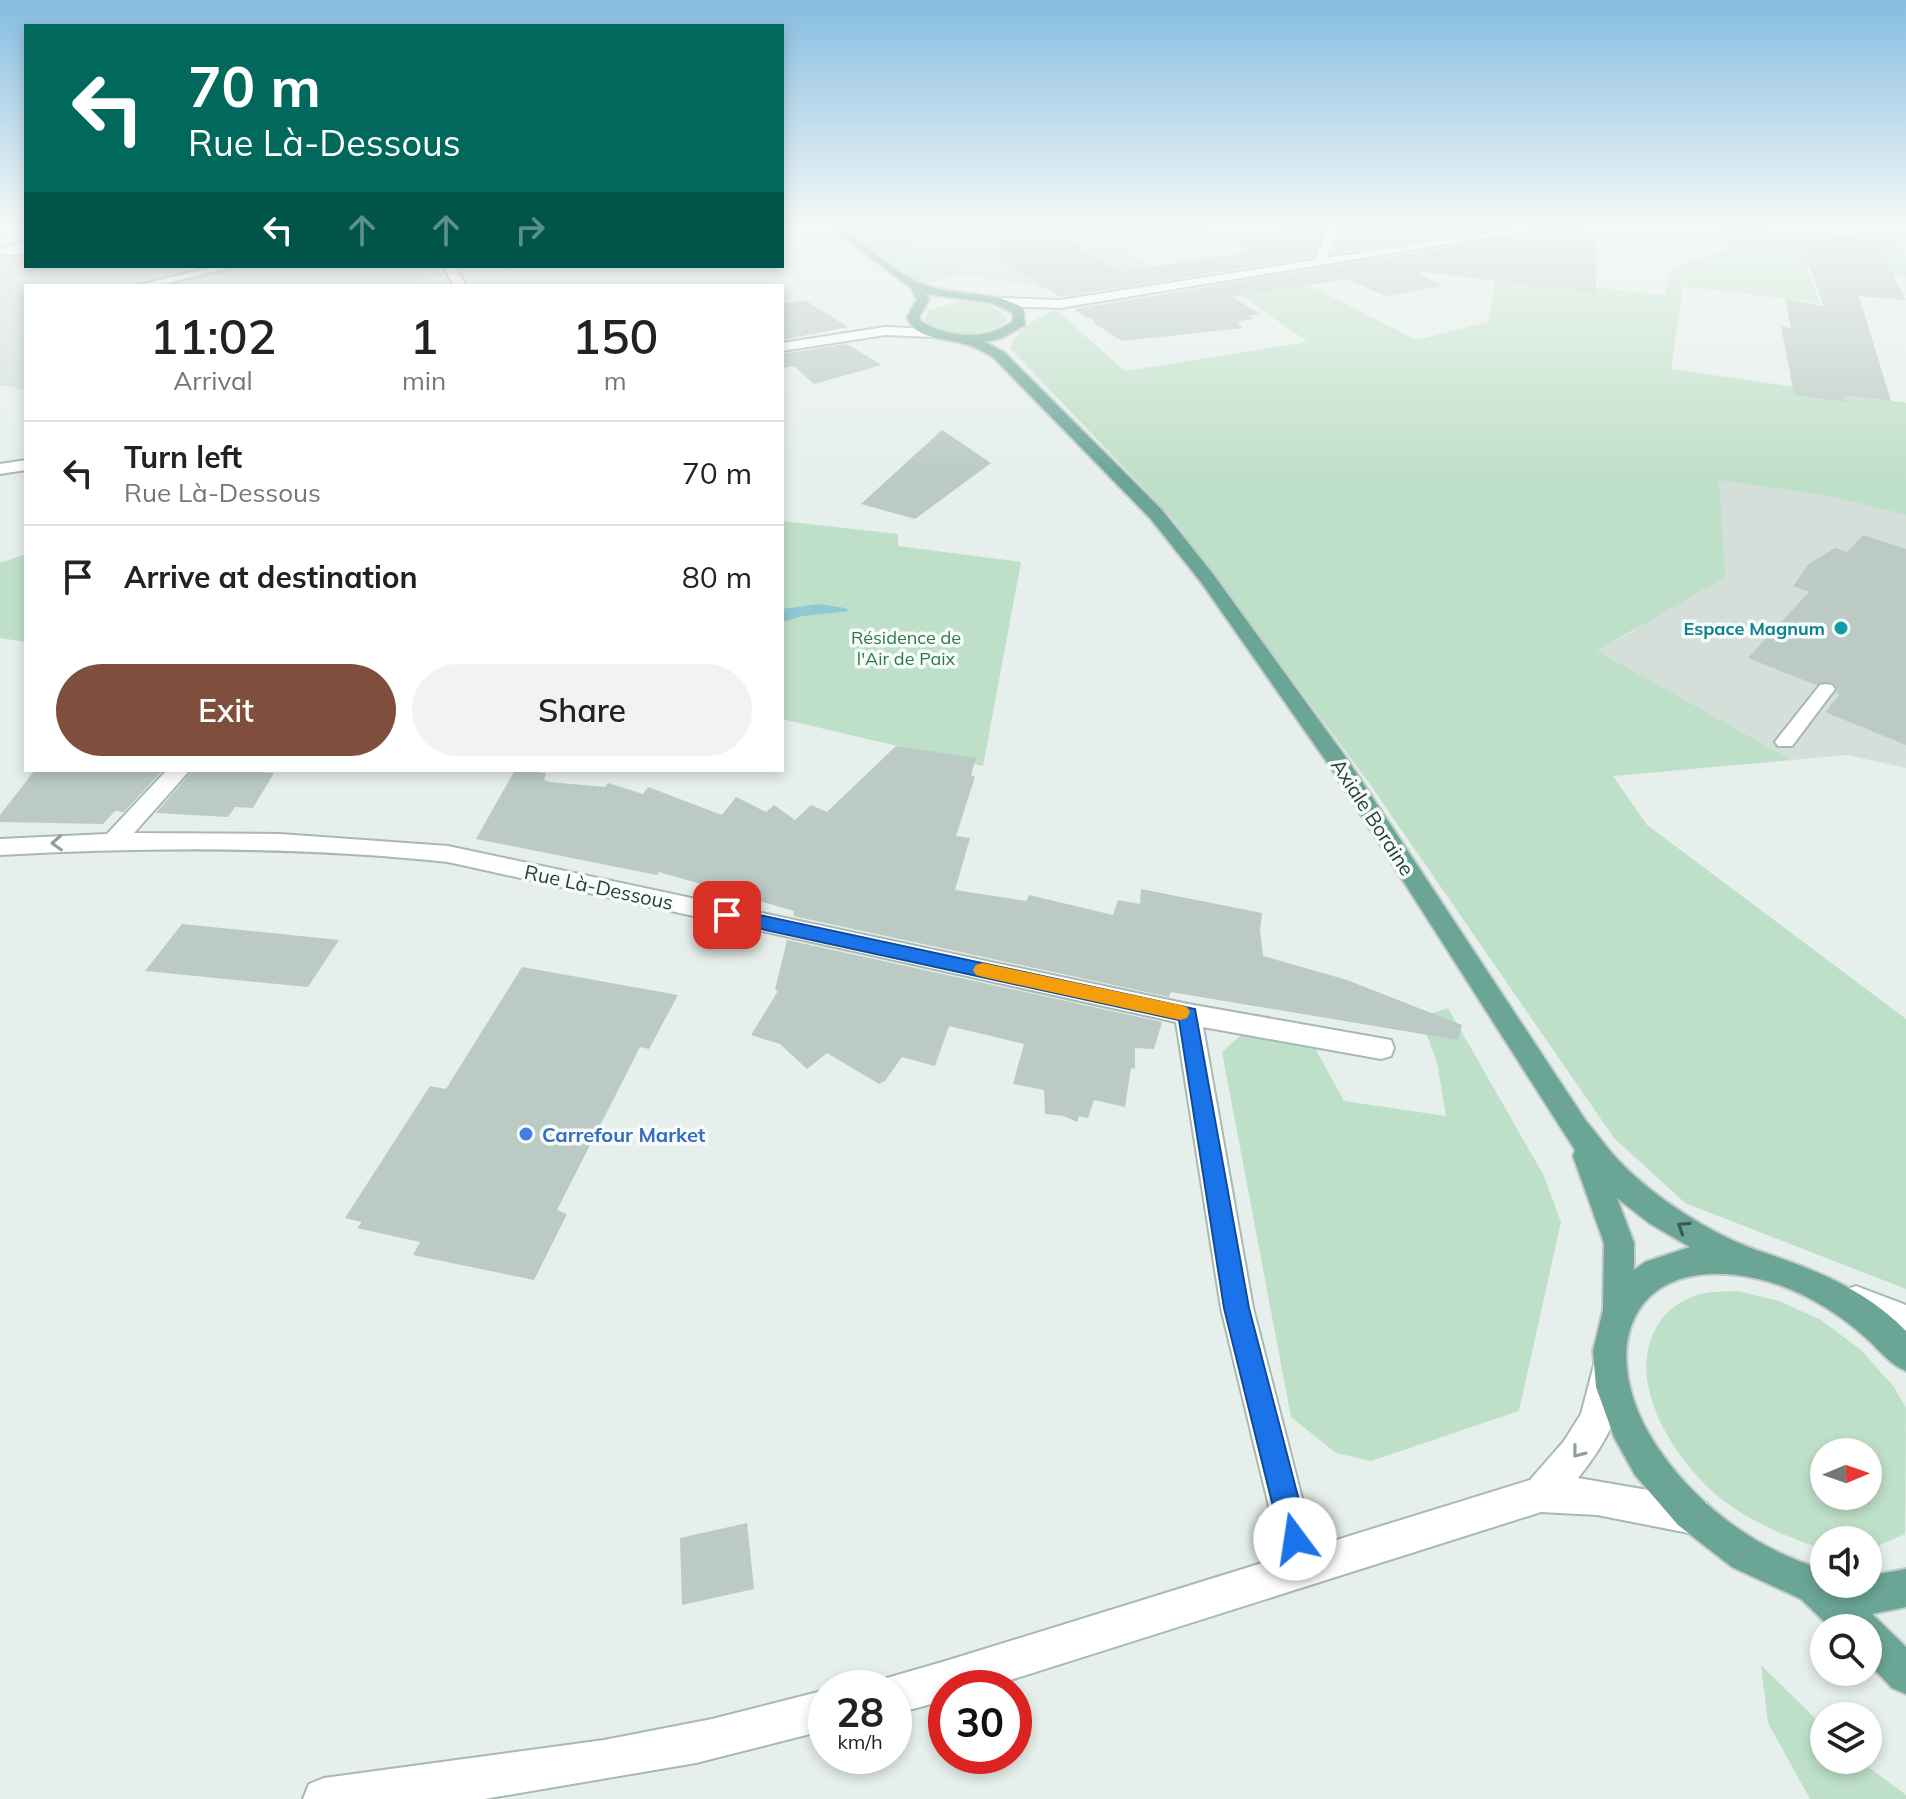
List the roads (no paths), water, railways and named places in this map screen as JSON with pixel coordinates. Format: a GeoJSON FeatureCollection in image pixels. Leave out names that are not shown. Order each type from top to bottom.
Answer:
{"type":"FeatureCollection","features":[{"type":"Feature","properties":{"kind":"main road"},"geometry":{"type":"LineString","coordinates":[[999,355],[998,346],[1014,327],[1019,311]]}},
{"type":"Feature","properties":{"kind":"main road"},"geometry":{"type":"LineString","coordinates":[[917,312],[915,323],[933,333],[957,337],[976,338],[1014,327]]}},
{"type":"Feature","properties":{"kind":"main road"},"geometry":{"type":"LineString","coordinates":[[957,337],[999,355]]}},
{"type":"Feature","properties":{"kind":"main road","name":"Axiale Boraine"},"geometry":{"type":"LineString","coordinates":[[999,355],[1121,476],[1207,578],[1339,764],[1576,1130],[1612,1174],[1641,1199],[1691,1233],[1752,1263],[1810,1283],[1859,1312],[1906,1355]]}},
{"type":"Feature","properties":{"kind":"main road"},"geometry":{"type":"LineString","coordinates":[[1576,1130],[1607,1204],[1619,1243],[1618,1308]]}},
{"type":"Feature","properties":{"kind":"main road","name":"Axiale Boraine"},"geometry":{"type":"LineString","coordinates":[[1752,1263],[1708,1258],[1670,1264],[1639,1281],[1618,1308],[1611,1329],[1609,1353],[1618,1405],[1647,1462],[1694,1516],[1754,1560],[1810,1584]]}},
{"type":"Feature","properties":{"kind":"main road","name":"Axiale Boraine"},"geometry":{"type":"LineString","coordinates":[[1882,1593],[1906,1588]]}},
{"type":"Feature","properties":{"kind":"main road","name":"Axiale Boraine"},"geometry":{"type":"LineString","coordinates":[[1827,1598],[1844,1614]]}},
{"type":"Feature","properties":{"kind":"main road"},"geometry":{"type":"LineString","coordinates":[[1882,1650],[1906,1674]]}},
{"type":"Feature","properties":{"kind":"street"},"geometry":{"type":"LineString","coordinates":[[1014,327],[1025,317],[1041,311]]}},
{"type":"Feature","properties":{"kind":"street"},"geometry":{"type":"LineString","coordinates":[[885,331],[917,312]]}},
{"type":"Feature","properties":{"kind":"street"},"geometry":{"type":"LineString","coordinates":[[784,347],[885,331],[933,333]]}},
{"type":"Feature","properties":{"kind":"street"},"geometry":{"type":"LineString","coordinates":[[0,469],[24,465]]}},
{"type":"Feature","properties":{"kind":"street"},"geometry":{"type":"LineString","coordinates":[[115,840],[177,772]]}},
{"type":"Feature","properties":{"kind":"street","name":"Rue Là-Dessous"},"geometry":{"type":"LineString","coordinates":[[0,847],[115,840],[364,844],[448,854],[1188,1014],[1381,1048]]}},
{"type":"Feature","properties":{"kind":"street"},"geometry":{"type":"LineString","coordinates":[[1188,1014],[1237,1308],[1302,1568]]}},
{"type":"Feature","properties":{"kind":"street"},"geometry":{"type":"LineString","coordinates":[[1810,1283],[1906,1321]]}},
{"type":"Feature","properties":{"kind":"street"},"geometry":{"type":"LineString","coordinates":[[1541,1494],[1592,1433],[1604,1400],[1609,1353]]}},
{"type":"Feature","properties":{"kind":"street"},"geometry":{"type":"LineString","coordinates":[[912,1689],[1541,1494],[1597,1497],[1694,1516]]}},
{"type":"Feature","properties":{"kind":"street"},"geometry":{"type":"LineString","coordinates":[[324,1799],[479,1781],[697,1742],[808,1714]]}},
{"type":"Feature","properties":{"kind":"lane"},"geometry":{"type":"LineString","coordinates":[[1785,742],[1826,689]]}},
{"type":"Feature","properties":{"kind":"water"},"geometry":{"type":"Polygon","coordinates":[[[819,604],[849,611],[784,621],[784,609],[819,604]]]}},
{"type":"Feature","properties":{"kind":"place","name":"Espace Magnum"},"geometry":{"type":"Point","coordinates":[1841,628]}},
{"type":"Feature","properties":{"kind":"place","name":"Carrefour Market"},"geometry":{"type":"Point","coordinates":[526,1134]}},
{"type":"Feature","properties":{"kind":"park label","name":"Résidence de l'Air de Paix"},"geometry":{"type":"Point","coordinates":[906,647]}}]}
